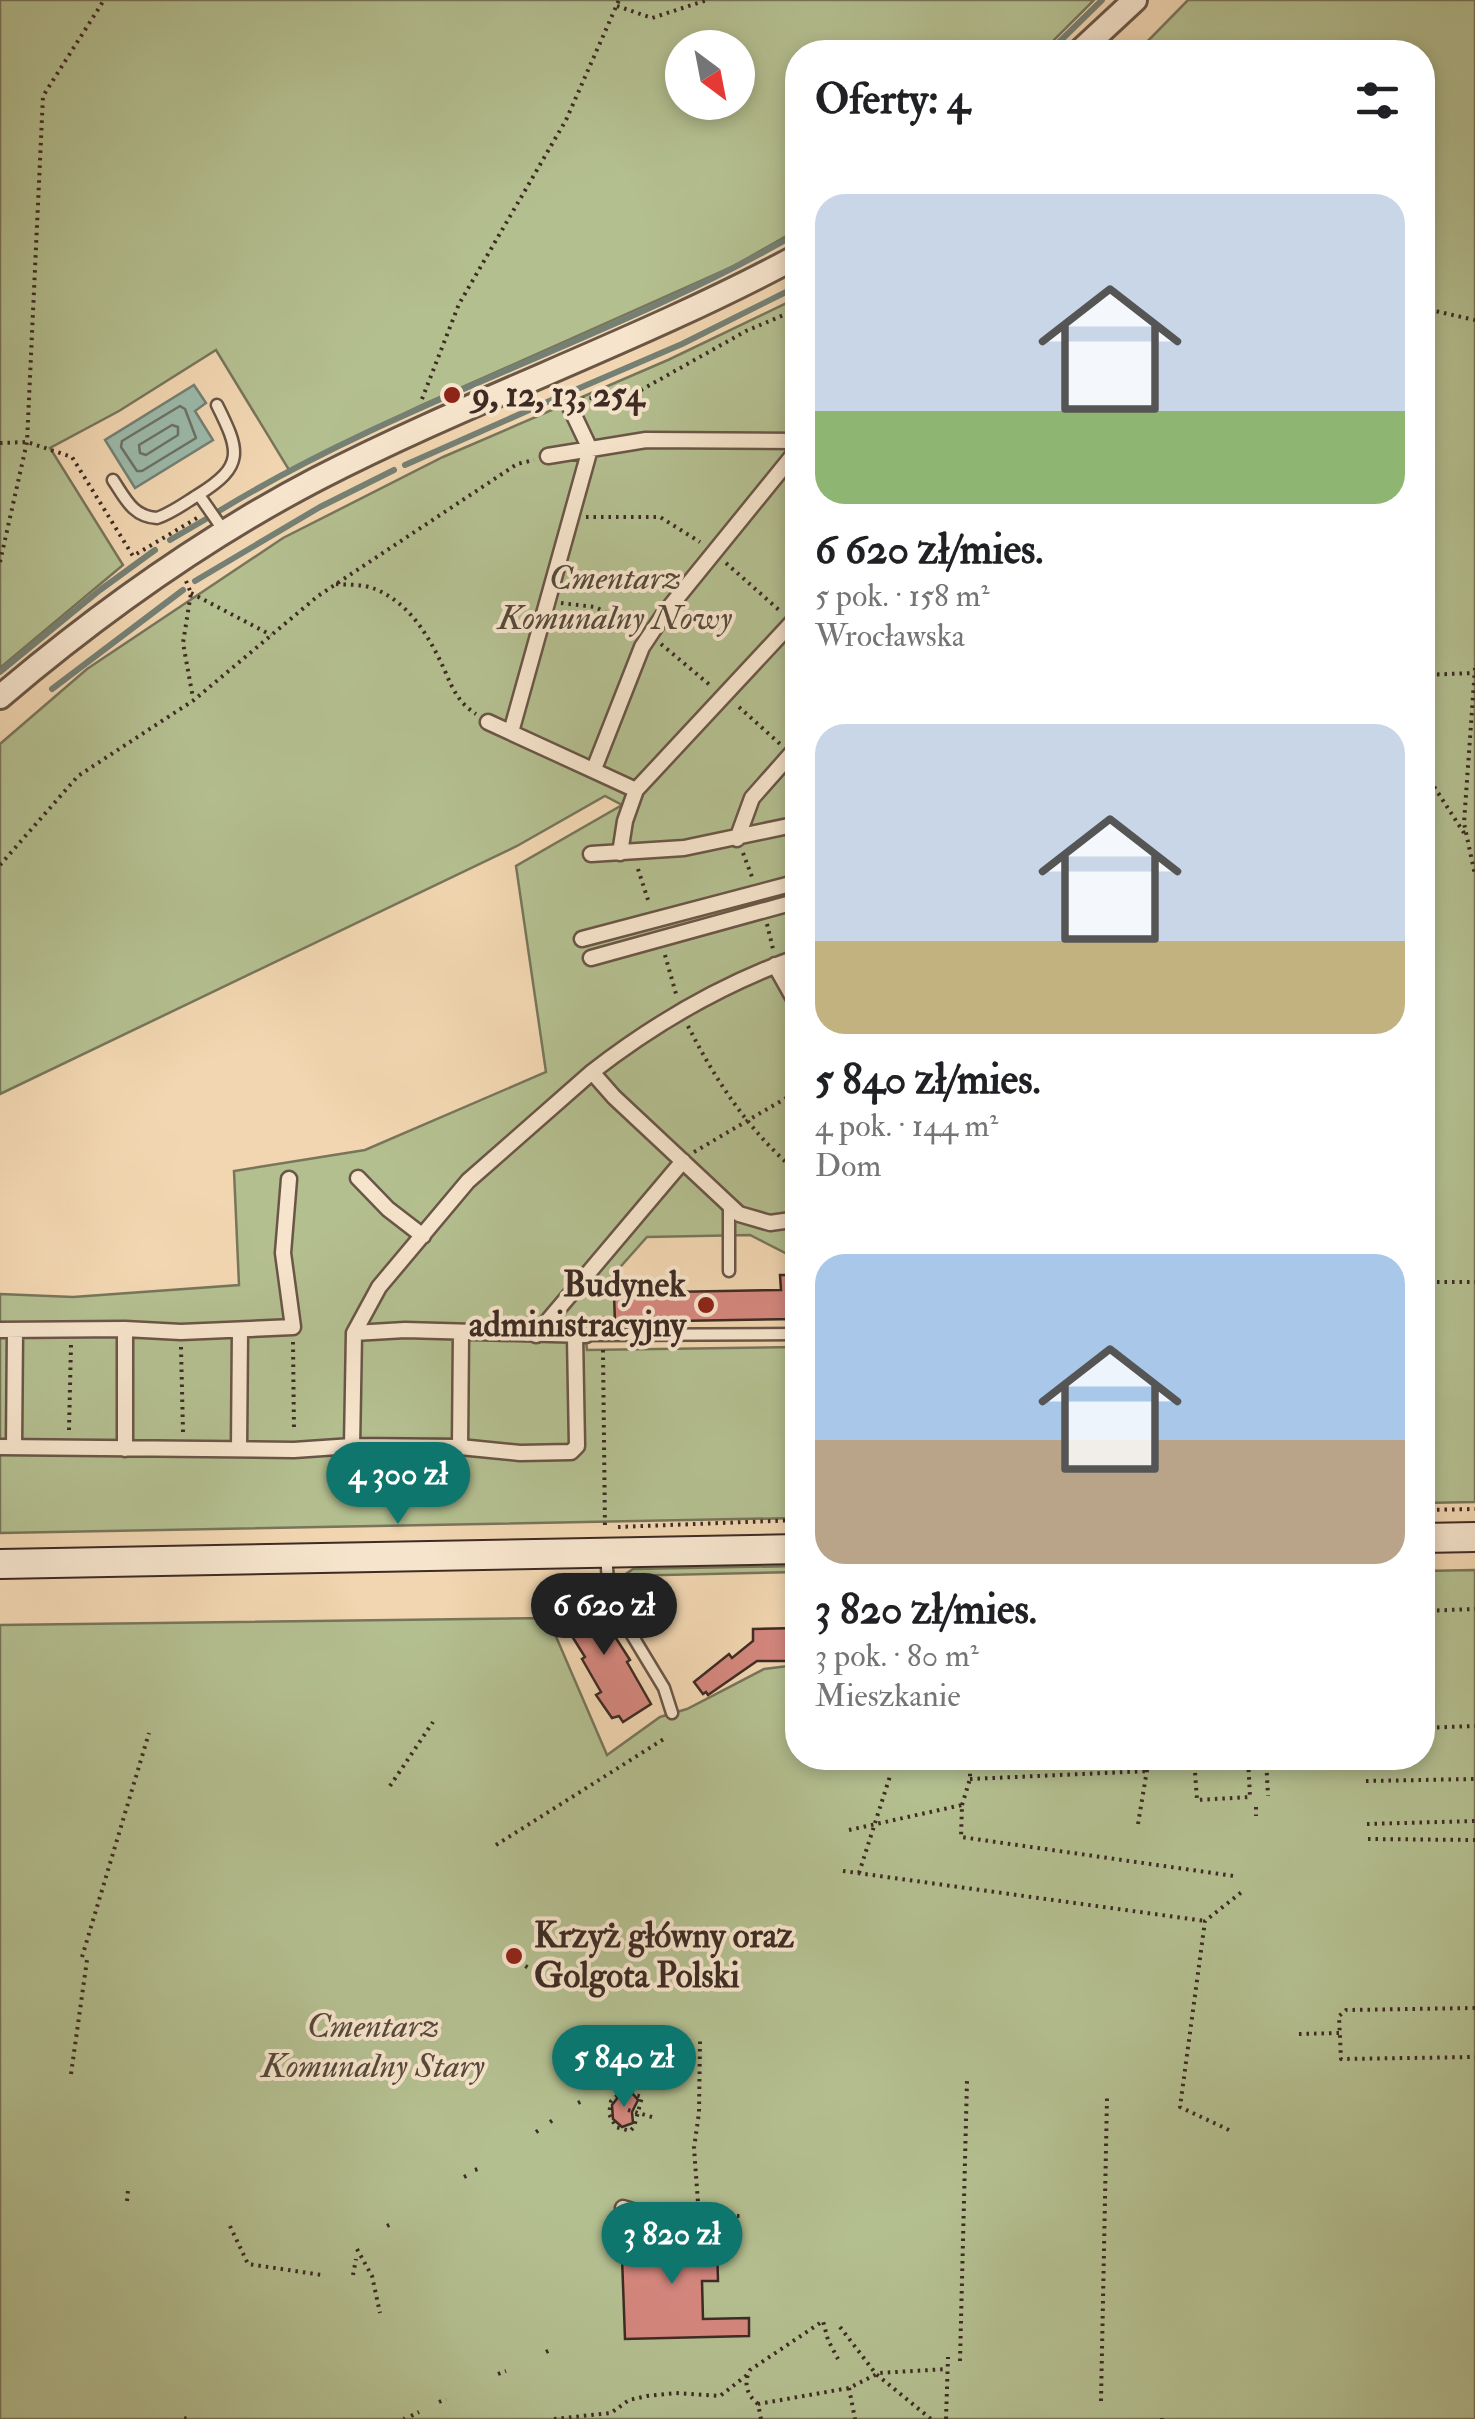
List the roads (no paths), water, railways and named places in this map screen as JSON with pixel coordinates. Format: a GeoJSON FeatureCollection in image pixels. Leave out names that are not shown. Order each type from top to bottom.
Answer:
{"type":"FeatureCollection","features":[{"type":"Feature","properties":{"kind":"main road"},"geometry":{"type":"LineString","coordinates":[[1435,1538],[1475,1537]]}},
{"type":"Feature","properties":{"kind":"main road"},"geometry":{"type":"LineString","coordinates":[[0,1564],[785,1549]]}},
{"type":"Feature","properties":{"kind":"street"},"geometry":{"type":"LineString","coordinates":[[1092,40],[1135,0]]}},
{"type":"Feature","properties":{"kind":"street"},"geometry":{"type":"LineString","coordinates":[[0,697],[83,627],[224,531],[319,478],[714,302],[785,263]]}},
{"type":"Feature","properties":{"kind":"street"},"geometry":{"type":"LineString","coordinates":[[511,732],[590,449],[574,403]]}},
{"type":"Feature","properties":{"kind":"street"},"geometry":{"type":"LineString","coordinates":[[548,456],[646,440],[785,441]]}},
{"type":"Feature","properties":{"kind":"street"},"geometry":{"type":"LineString","coordinates":[[594,770],[642,647],[785,465]]}},
{"type":"Feature","properties":{"kind":"street"},"geometry":{"type":"LineString","coordinates":[[620,853],[625,821],[636,790],[785,630]]}},
{"type":"Feature","properties":{"kind":"street"},"geometry":{"type":"LineString","coordinates":[[488,722],[636,790]]}},
{"type":"Feature","properties":{"kind":"street"},"geometry":{"type":"LineString","coordinates":[[738,840],[752,798],[785,761]]}},
{"type":"Feature","properties":{"kind":"street"},"geometry":{"type":"LineString","coordinates":[[590,854],[684,848],[785,827]]}},
{"type":"Feature","properties":{"kind":"street"},"geometry":{"type":"LineString","coordinates":[[582,940],[785,885]]}},
{"type":"Feature","properties":{"kind":"street"},"geometry":{"type":"LineString","coordinates":[[591,958],[785,905]]}},
{"type":"Feature","properties":{"kind":"street"},"geometry":{"type":"LineString","coordinates":[[352,1446],[354,1333],[380,1287],[468,1181],[629,1042],[723,988],[785,962]]}},
{"type":"Feature","properties":{"kind":"street"},"geometry":{"type":"LineString","coordinates":[[776,965],[785,982]]}},
{"type":"Feature","properties":{"kind":"street"},"geometry":{"type":"LineString","coordinates":[[592,1072],[739,1214],[770,1222],[785,1221]]}},
{"type":"Feature","properties":{"kind":"street"},"geometry":{"type":"LineString","coordinates":[[536,1335],[683,1161]]}},
{"type":"Feature","properties":{"kind":"street"},"geometry":{"type":"LineString","coordinates":[[358,1178],[388,1209],[424,1236]]}},
{"type":"Feature","properties":{"kind":"street"},"geometry":{"type":"LineString","coordinates":[[289,1179],[283,1252],[293,1327],[181,1332],[125,1328],[8,1330],[7,1447],[460,1447],[520,1454],[576,1450],[580,1336],[405,1330],[354,1333]]}},
{"type":"Feature","properties":{"kind":"street"},"geometry":{"type":"LineString","coordinates":[[125,1328],[125,1449]]}},
{"type":"Feature","properties":{"kind":"street"},"geometry":{"type":"LineString","coordinates":[[239,1448],[240,1331]]}},
{"type":"Feature","properties":{"kind":"street"},"geometry":{"type":"LineString","coordinates":[[460,1447],[461,1333]]}},
{"type":"Feature","properties":{"kind":"lane"},"geometry":{"type":"LineString","coordinates":[[113,480],[134,510],[147,518],[166,515],[221,481],[234,464],[233,437],[217,405]]}},
{"type":"Feature","properties":{"kind":"lane"},"geometry":{"type":"LineString","coordinates":[[200,494],[224,531]]}},
{"type":"Feature","properties":{"kind":"lane"},"geometry":{"type":"LineString","coordinates":[[729,1204],[729,1271]]}},
{"type":"Feature","properties":{"kind":"lane"},"geometry":{"type":"LineString","coordinates":[[580,1336],[785,1334]]}},
{"type":"Feature","properties":{"kind":"lane"},"geometry":{"type":"LineString","coordinates":[[606,1552],[609,1598],[663,1687],[672,1713]]}},
{"type":"Feature","properties":{"kind":"water"},"geometry":{"type":"Polygon","coordinates":[[[194,385],[206,403],[195,411],[213,440],[135,488],[105,440],[194,385]]]}},
{"type":"Feature","properties":{"kind":"waterway"},"geometry":{"type":"LineString","coordinates":[[1061,40],[1102,0]]}},
{"type":"Feature","properties":{"kind":"waterway"},"geometry":{"type":"LineString","coordinates":[[219,511],[361,435],[655,306],[785,240]]}},
{"type":"Feature","properties":{"kind":"waterway"},"geometry":{"type":"LineString","coordinates":[[575,390],[682,344],[785,292]]}},
{"type":"Feature","properties":{"kind":"waterway"},"geometry":{"type":"LineString","coordinates":[[405,465],[554,399]]}},
{"type":"Feature","properties":{"kind":"waterway"},"geometry":{"type":"LineString","coordinates":[[195,581],[320,507],[394,470]]}},
{"type":"Feature","properties":{"kind":"waterway"},"geometry":{"type":"LineString","coordinates":[[170,540],[206,519]]}},
{"type":"Feature","properties":{"kind":"waterway"},"geometry":{"type":"LineString","coordinates":[[0,672],[155,550]]}},
{"type":"Feature","properties":{"kind":"waterway"},"geometry":{"type":"LineString","coordinates":[[52,689],[183,590]]}},
{"type":"Feature","properties":{"kind":"place","name":"9, 12, 13, 254"},"geometry":{"type":"Point","coordinates":[452,395]}},
{"type":"Feature","properties":{"kind":"place","name":"Budynek administracyjny"},"geometry":{"type":"Point","coordinates":[706,1305]}},
{"type":"Feature","properties":{"kind":"place","name":"Krzyż główny oraz Golgota Polski"},"geometry":{"type":"Point","coordinates":[514,1956]}},
{"type":"Feature","properties":{"kind":"park label","name":"Cmentarz Komunalny Nowy"},"geometry":{"type":"Point","coordinates":[615,598]}},
{"type":"Feature","properties":{"kind":"park label","name":"Cmentarz Komunalny Stary"},"geometry":{"type":"Point","coordinates":[373,2046]}}]}
